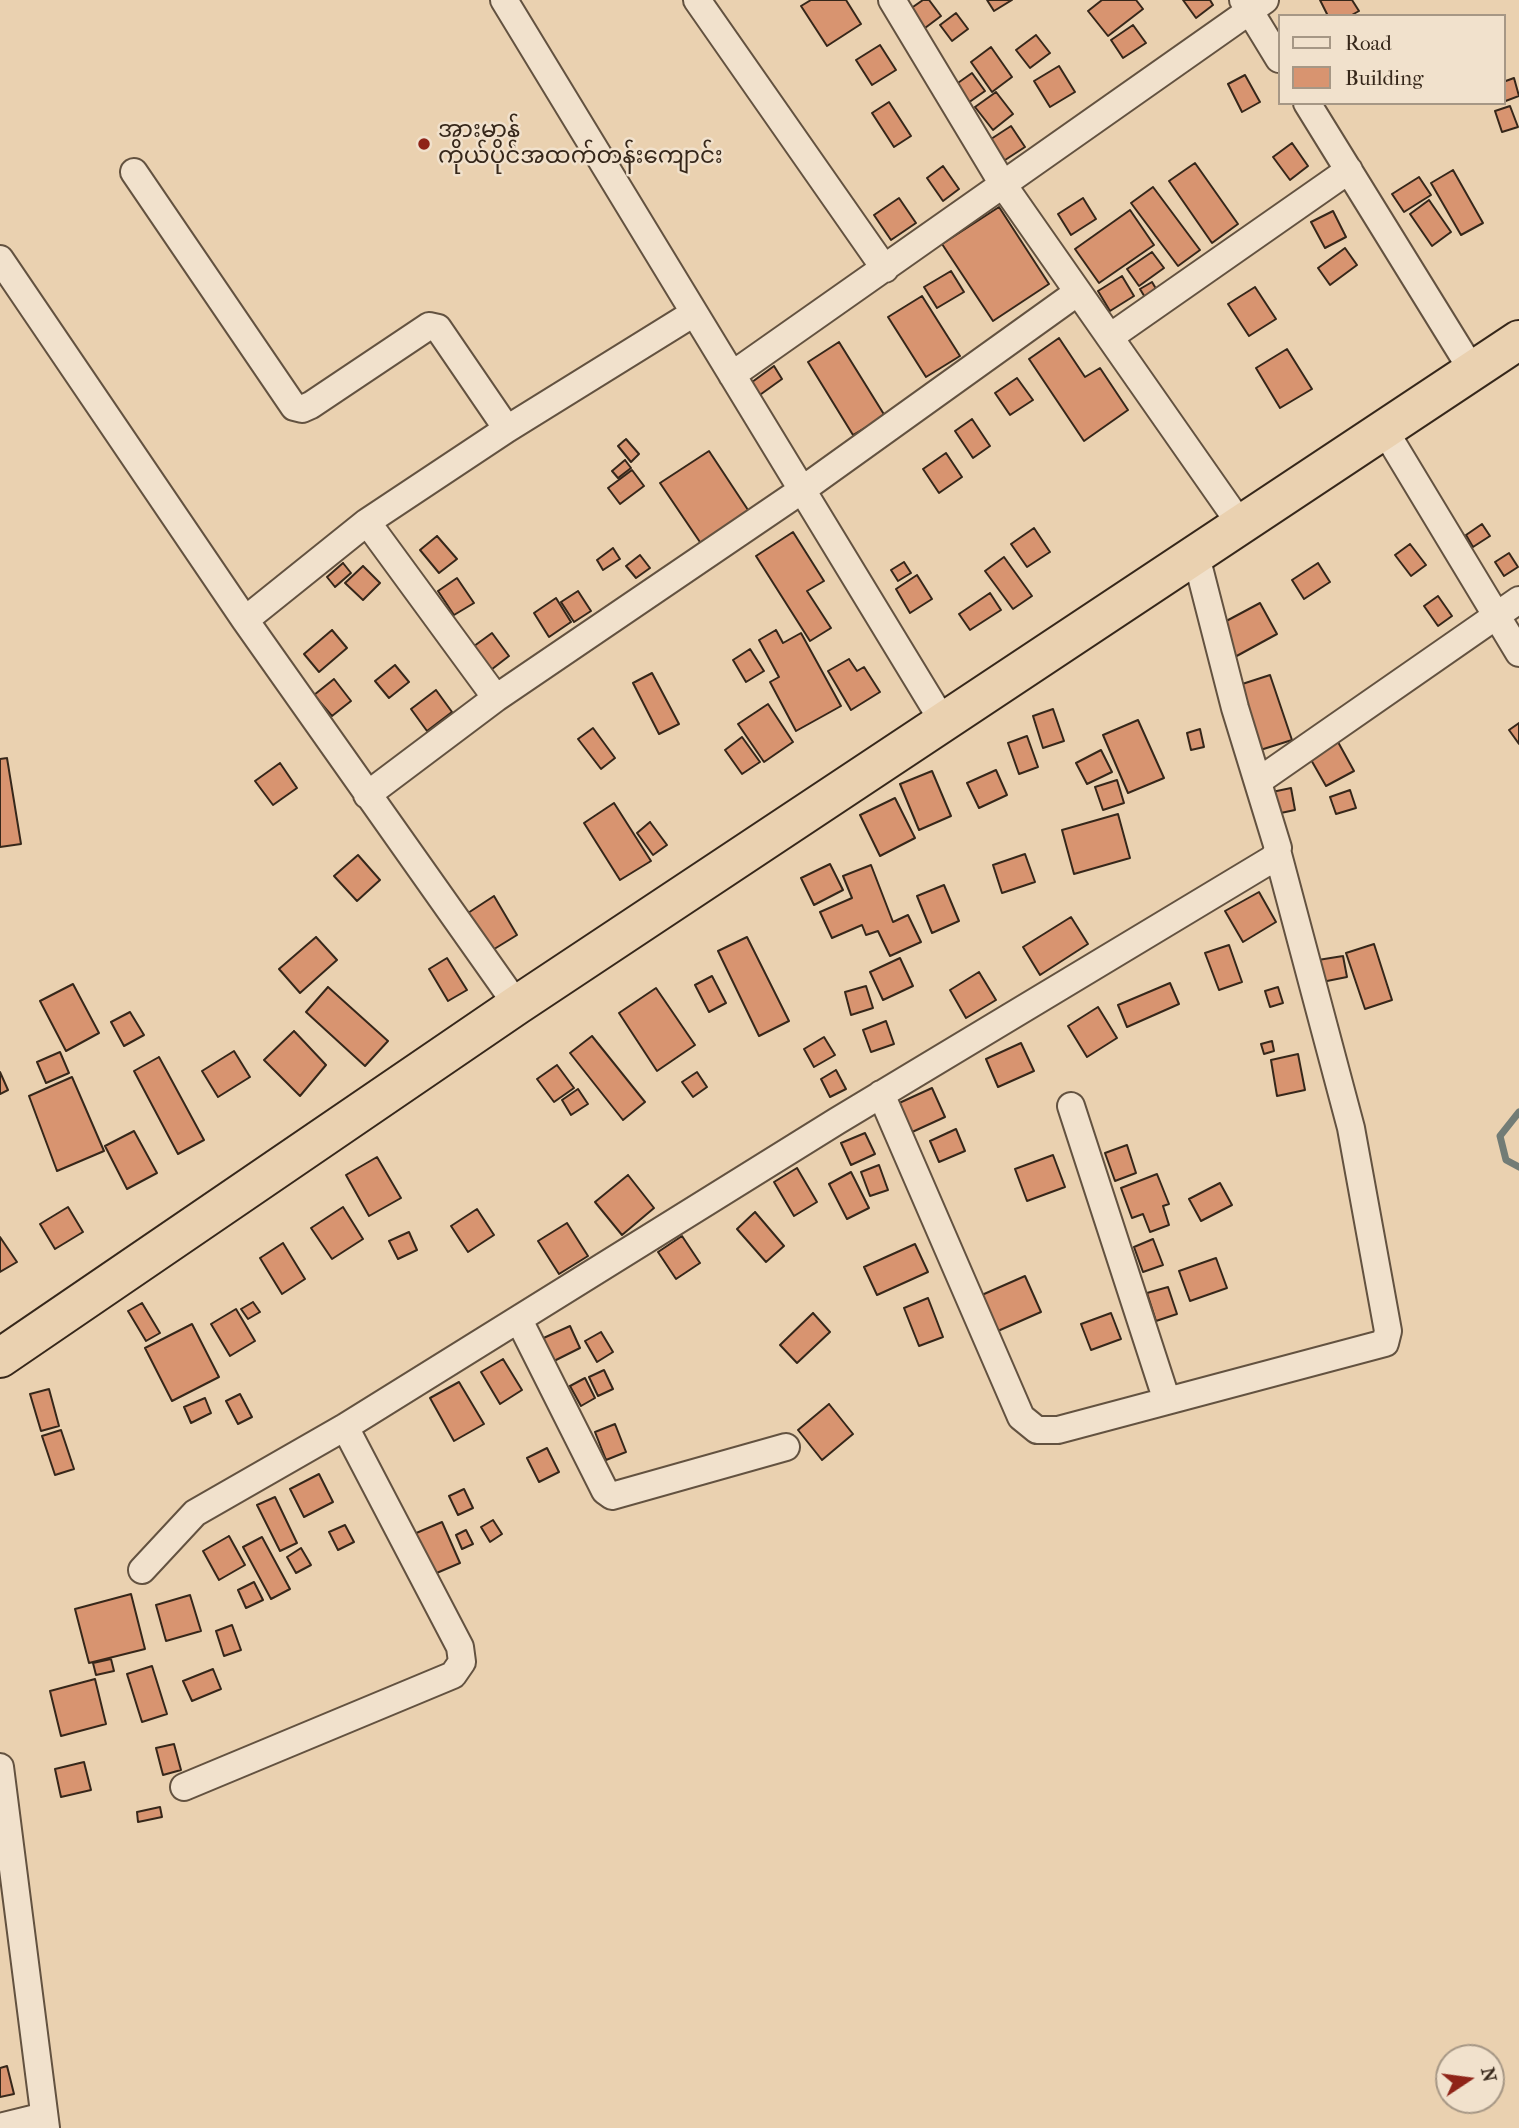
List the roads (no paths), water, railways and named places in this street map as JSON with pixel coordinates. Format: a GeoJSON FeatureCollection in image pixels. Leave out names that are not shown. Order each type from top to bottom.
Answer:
{"type":"FeatureCollection","features":[{"type":"Feature","properties":{"kind":"highway"},"geometry":{"type":"LineString","coordinates":[[0,1359],[517,1005],[1519,340]]}},
{"type":"Feature","properties":{"kind":"street"},"geometry":{"type":"LineString","coordinates":[[505,0],[944,723]]}},
{"type":"Feature","properties":{"kind":"street"},"geometry":{"type":"LineString","coordinates":[[697,0],[885,268]]}},
{"type":"Feature","properties":{"kind":"street"},"geometry":{"type":"LineString","coordinates":[[892,0],[1004,186],[1241,525]]}},
{"type":"Feature","properties":{"kind":"street"},"geometry":{"type":"LineString","coordinates":[[732,375],[1004,186],[1252,3],[1278,57]]}},
{"type":"Feature","properties":{"kind":"street"},"geometry":{"type":"LineString","coordinates":[[1308,105],[1472,370]]}},
{"type":"Feature","properties":{"kind":"street"},"geometry":{"type":"LineString","coordinates":[[1110,337],[1349,170]]}},
{"type":"Feature","properties":{"kind":"street"},"geometry":{"type":"LineString","coordinates":[[134,172],[294,407],[302,409],[311,405],[429,326],[438,328],[507,429]]}},
{"type":"Feature","properties":{"kind":"street"},"geometry":{"type":"LineString","coordinates":[[0,260],[245,620],[517,1005]]}},
{"type":"Feature","properties":{"kind":"street"},"geometry":{"type":"LineString","coordinates":[[367,795],[496,698],[802,490],[1078,292]]}},
{"type":"Feature","properties":{"kind":"street"},"geometry":{"type":"LineString","coordinates":[[245,620],[367,522],[507,429],[694,313]]}},
{"type":"Feature","properties":{"kind":"street"},"geometry":{"type":"LineString","coordinates":[[1385,431],[1519,653]]}},
{"type":"Feature","properties":{"kind":"street"},"geometry":{"type":"LineString","coordinates":[[367,522],[496,698]]}},
{"type":"Feature","properties":{"kind":"street"},"geometry":{"type":"LineString","coordinates":[[881,1094],[1021,1417],[1037,1430],[1058,1430],[1385,1343],[1388,1331],[1351,1128],[1260,780],[1235,708],[1196,556]]}},
{"type":"Feature","properties":{"kind":"street"},"geometry":{"type":"LineString","coordinates":[[1260,780],[1519,600]]}},
{"type":"Feature","properties":{"kind":"street"},"geometry":{"type":"LineString","coordinates":[[142,1570],[195,1513],[345,1427],[881,1094],[1278,854]]}},
{"type":"Feature","properties":{"kind":"street"},"geometry":{"type":"LineString","coordinates":[[1071,1106],[1167,1401]]}},
{"type":"Feature","properties":{"kind":"street"},"geometry":{"type":"LineString","coordinates":[[519,1320],[605,1492],[612,1496],[786,1447]]}},
{"type":"Feature","properties":{"kind":"street"},"geometry":{"type":"LineString","coordinates":[[184,1787],[453,1675],[462,1662],[460,1647],[345,1427]]}},
{"type":"Feature","properties":{"kind":"street"},"geometry":{"type":"LineString","coordinates":[[0,2127],[45,2122],[12,1961],[1,1784]]}},
{"type":"Feature","properties":{"kind":"waterway"},"geometry":{"type":"LineString","coordinates":[[1519,1112],[1500,1136],[1506,1160],[1519,1167]]}},
{"type":"Feature","properties":{"kind":"place","name":"အားမာန် ကိုယ်ပိုင်အထက်တန်းကျောင်း"},"geometry":{"type":"Point","coordinates":[424,144]}}]}
